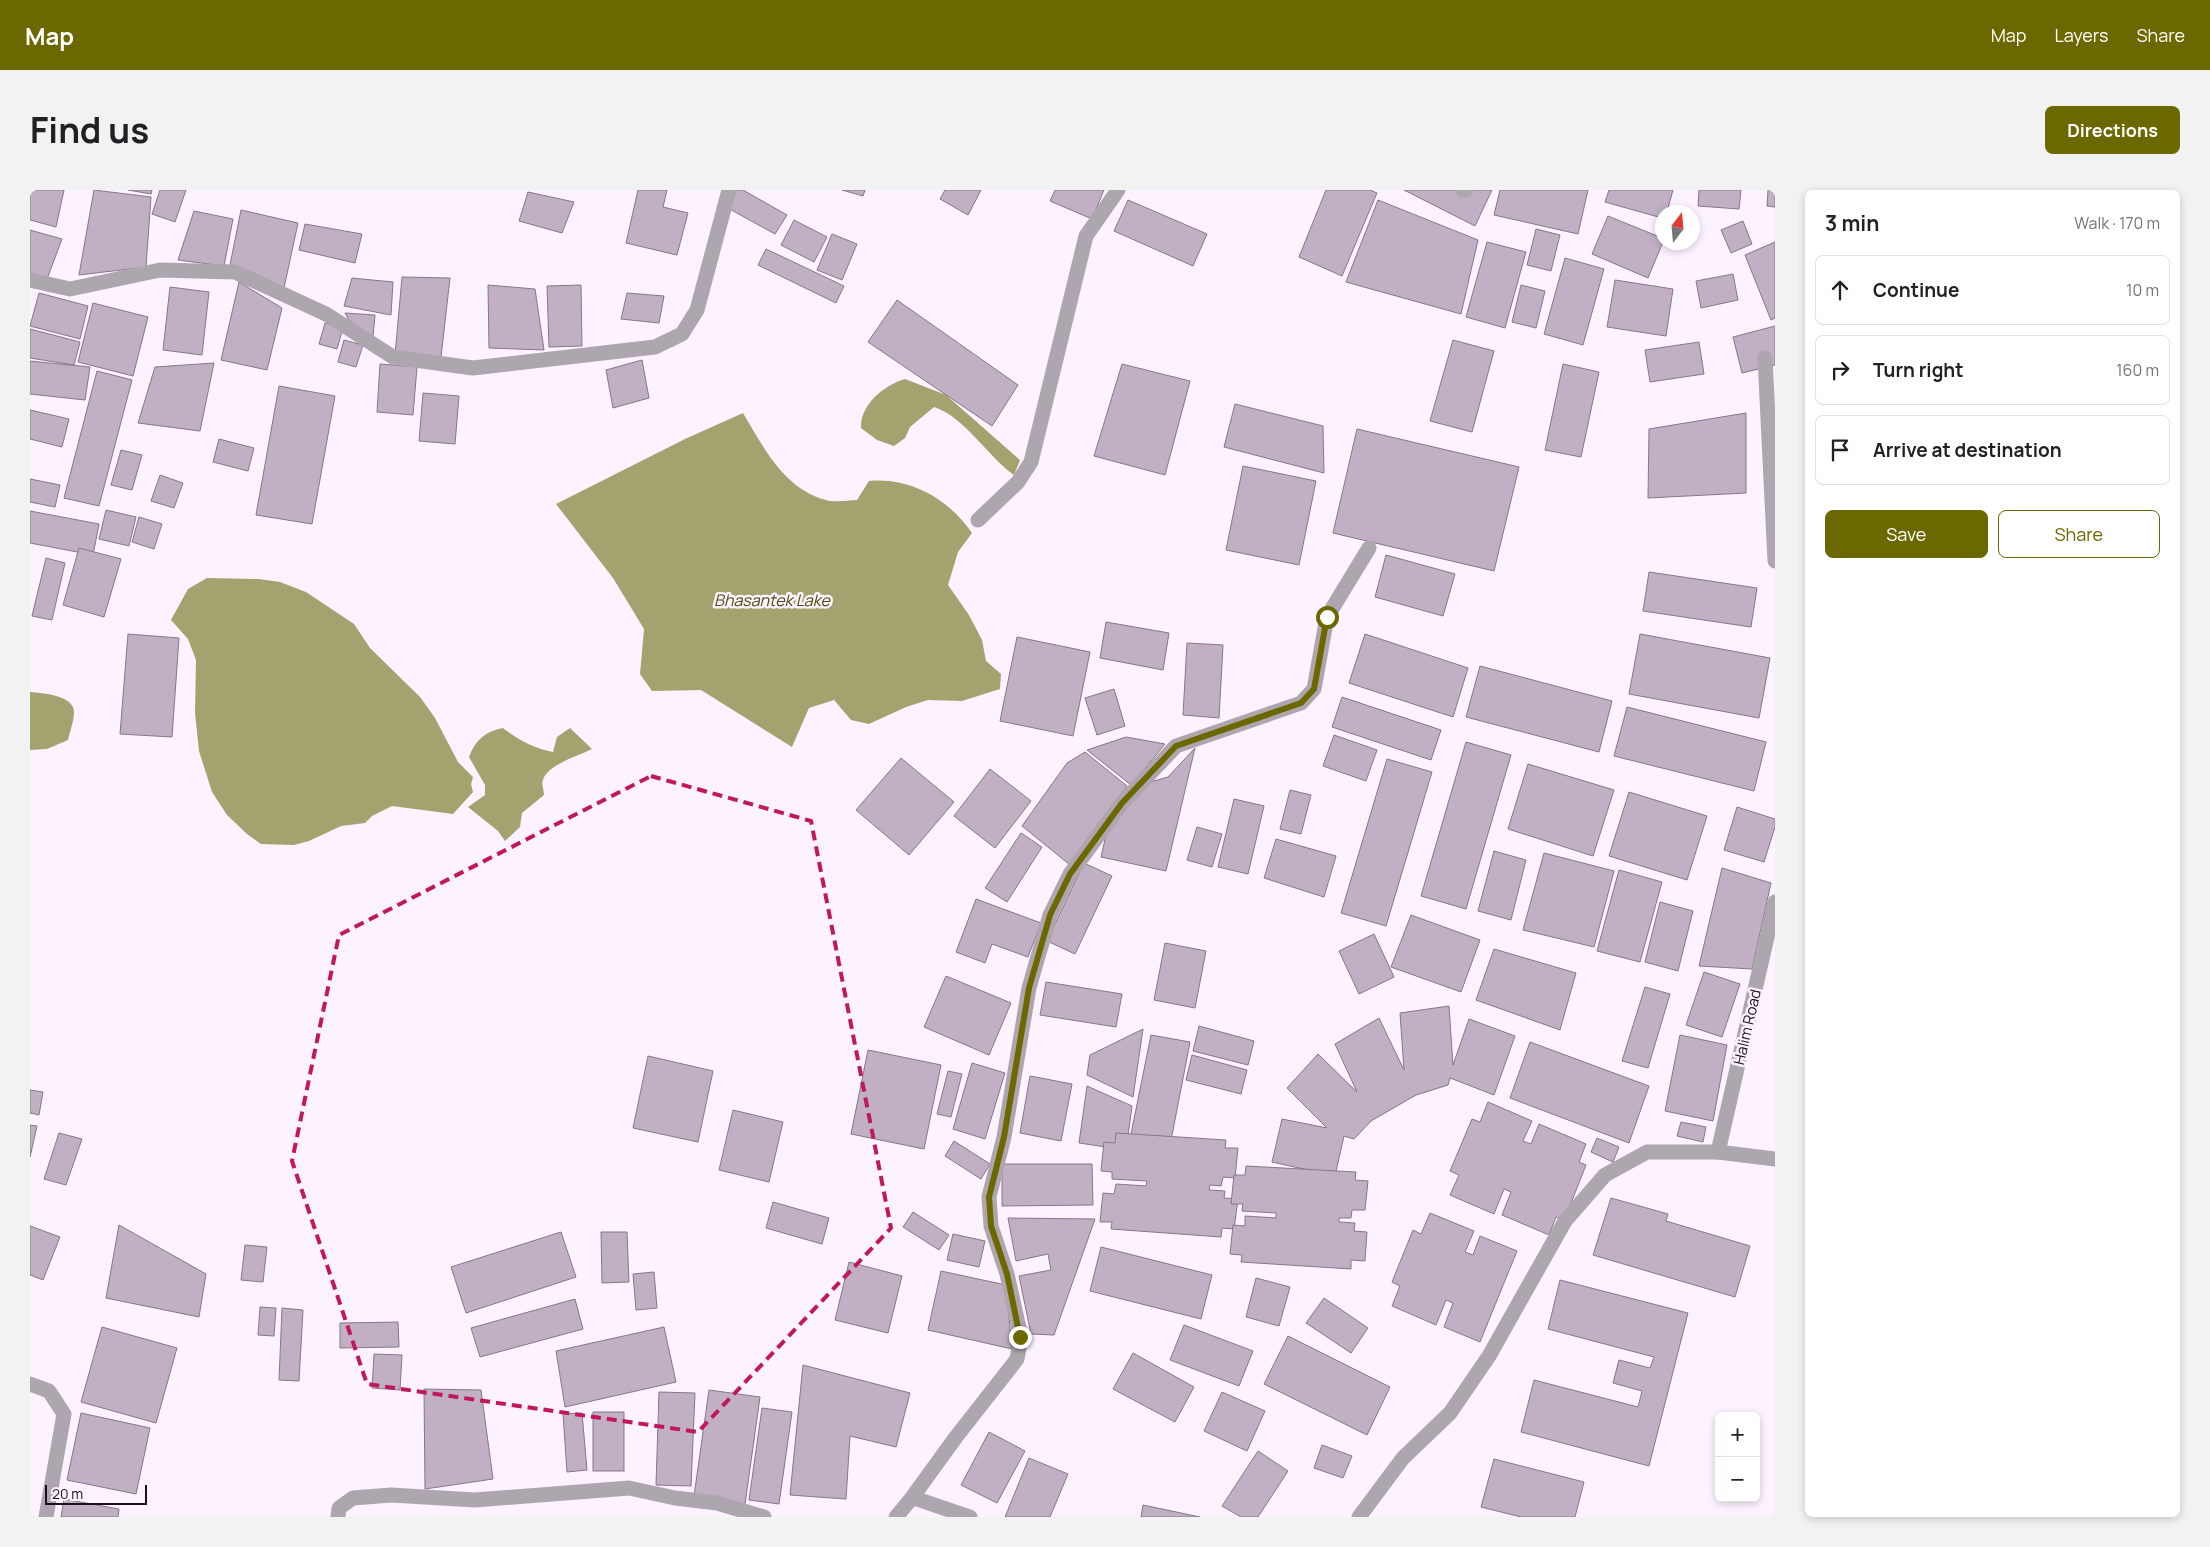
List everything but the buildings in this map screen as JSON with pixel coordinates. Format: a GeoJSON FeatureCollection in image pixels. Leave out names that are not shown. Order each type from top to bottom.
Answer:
{"type":"FeatureCollection","features":[{"type":"Feature","properties":{"kind":"street"},"geometry":{"type":"LineString","coordinates":[[30,280],[70,288],[160,270],[235,272],[326,314],[393,357],[473,368],[655,347],[682,334],[697,310],[730,190]]}},
{"type":"Feature","properties":{"kind":"street"},"geometry":{"type":"LineString","coordinates":[[978,520],[1018,482],[1031,462],[1086,236],[1118,190]]}},
{"type":"Feature","properties":{"kind":"street"},"geometry":{"type":"LineString","coordinates":[[1765,358],[1775,561]]}},
{"type":"Feature","properties":{"kind":"street"},"geometry":{"type":"LineString","coordinates":[[896,1517],[1017,1359],[1020,1337],[1007,1274],[991,1226],[989,1197],[1004,1137],[1029,988],[1050,915],[1070,874],[1122,803],[1176,746],[1301,703],[1314,689],[1327,617],[1370,548]]}},
{"type":"Feature","properties":{"kind":"street","name":"Halim Road"},"geometry":{"type":"LineString","coordinates":[[1718,1152],[1775,902]]}},
{"type":"Feature","properties":{"kind":"street"},"geometry":{"type":"LineString","coordinates":[[1359,1517],[1403,1458],[1450,1413],[1489,1356],[1566,1221],[1605,1175],[1646,1152],[1718,1152],[1775,1159]]}},
{"type":"Feature","properties":{"kind":"street"},"geometry":{"type":"LineString","coordinates":[[30,1384],[49,1391],[64,1414],[46,1517]]}},
{"type":"Feature","properties":{"kind":"street"},"geometry":{"type":"LineString","coordinates":[[338,1517],[339,1508],[352,1498],[391,1495],[475,1500],[629,1488],[674,1498],[717,1503],[764,1517]]}},
{"type":"Feature","properties":{"kind":"street"},"geometry":{"type":"LineString","coordinates":[[911,1499],[917,1499],[945,1512],[970,1517]]}},
{"type":"Feature","properties":{"kind":"highlighted area"},"geometry":{"type":"Polygon","coordinates":[[[651,776],[811,821],[891,1228],[698,1432],[367,1384],[292,1161],[339,935],[651,776]]]}},
{"type":"Feature","properties":{"kind":"water"},"geometry":{"type":"Polygon","coordinates":[[[905,379],[946,395],[1020,460],[1014,475],[994,458],[956,419],[934,407],[910,427],[905,438],[894,446],[877,440],[861,428],[864,411],[875,397],[889,386],[905,379]]]}},
{"type":"Feature","properties":{"kind":"water","name":"Bhasantek Lake"},"geometry":{"type":"Polygon","coordinates":[[[743,413],[777,466],[798,487],[811,495],[830,501],[857,500],[869,481],[899,483],[927,493],[952,510],[963,521],[972,533],[958,552],[948,585],[969,615],[982,640],[986,661],[1001,674],[1000,689],[962,701],[928,700],[906,707],[869,724],[851,720],[834,700],[809,708],[792,747],[701,690],[652,691],[640,674],[644,629],[613,578],[556,504],[685,439],[743,413]]]}},
{"type":"Feature","properties":{"kind":"water"},"geometry":{"type":"Polygon","coordinates":[[[207,578],[259,579],[280,582],[306,592],[354,624],[370,648],[420,697],[435,718],[458,762],[473,777],[471,784],[473,792],[453,814],[392,806],[372,816],[365,823],[341,826],[309,841],[294,845],[261,844],[247,834],[227,815],[212,792],[199,751],[195,713],[196,660],[188,639],[171,620],[188,589],[207,578]]]}},
{"type":"Feature","properties":{"kind":"water"},"geometry":{"type":"Polygon","coordinates":[[[30,692],[57,696],[73,706],[73,722],[68,740],[47,749],[30,750],[30,692]]]}},
{"type":"Feature","properties":{"kind":"water"},"geometry":{"type":"Polygon","coordinates":[[[503,728],[526,743],[553,752],[557,737],[570,728],[592,749],[550,770],[542,783],[544,795],[522,813],[520,827],[505,841],[498,831],[468,807],[485,795],[485,785],[469,757],[471,751],[486,734],[503,728]]]}},
{"type":"Feature","properties":{"kind":"route"},"geometry":{"type":"LineString","coordinates":[[1020,1337],[1007,1274],[991,1226],[989,1197],[1004,1137],[1029,988],[1050,915],[1070,874],[1122,803],[1176,746],[1240,722],[1301,703],[1314,689],[1318,658],[1327,617]]}}]}
